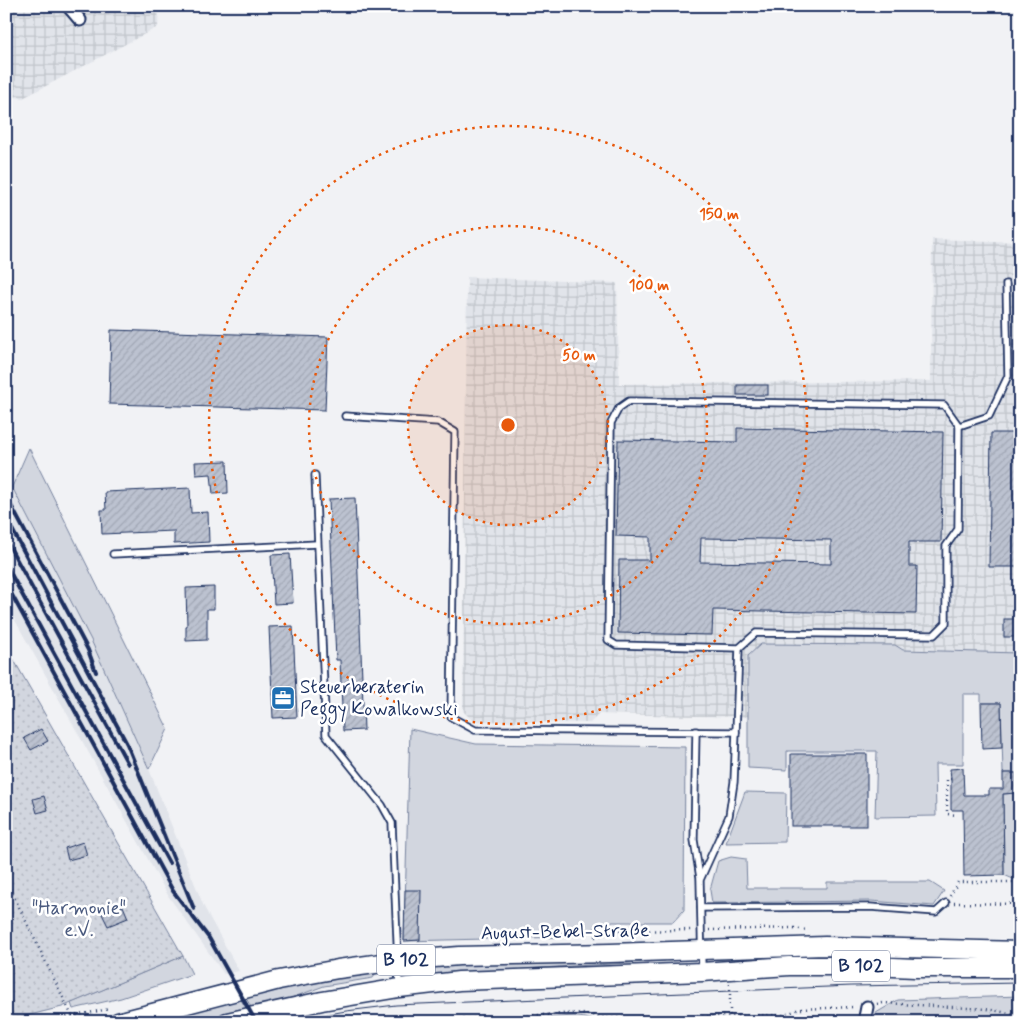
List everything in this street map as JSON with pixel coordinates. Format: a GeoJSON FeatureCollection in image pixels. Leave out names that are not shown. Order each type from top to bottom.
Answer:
{"type":"FeatureCollection","features":[{"type":"Feature","properties":{"kind":"main road","name":"August-Bebel-Straße"},"geometry":{"type":"LineString","coordinates":[[118,1022],[279,980],[397,961],[459,956],[825,946],[1020,951]]}},
{"type":"Feature","properties":{"kind":"main road","name":"B 102"},"geometry":{"type":"LineString","coordinates":[[227,1022],[322,1001],[399,988],[459,981],[702,972],[789,966],[1020,968]]}},
{"type":"Feature","properties":{"kind":"street"},"geometry":{"type":"LineString","coordinates":[[68,6],[80,20]]}},
{"type":"Feature","properties":{"kind":"street"},"geometry":{"type":"LineString","coordinates":[[864,1022],[867,1007]]}},
{"type":"Feature","properties":{"kind":"lane"},"geometry":{"type":"LineString","coordinates":[[959,426],[989,416],[1008,376],[1006,284]]}},
{"type":"Feature","properties":{"kind":"lane"},"geometry":{"type":"LineString","coordinates":[[629,401],[944,405],[959,426],[958,529],[946,546],[946,623],[934,635],[756,633],[739,648],[616,645],[608,640],[611,423],[618,408],[629,401]]}},
{"type":"Feature","properties":{"kind":"lane"},"geometry":{"type":"LineString","coordinates":[[345,416],[438,422],[455,432],[451,717],[475,730],[736,732]]}},
{"type":"Feature","properties":{"kind":"lane"},"geometry":{"type":"LineString","coordinates":[[315,475],[326,735],[382,805],[392,823],[399,988]]}},
{"type":"Feature","properties":{"kind":"lane"},"geometry":{"type":"LineString","coordinates":[[113,554],[317,544]]}},
{"type":"Feature","properties":{"kind":"lane"},"geometry":{"type":"LineString","coordinates":[[700,880],[729,816],[734,782],[739,648]]}},
{"type":"Feature","properties":{"kind":"lane"},"geometry":{"type":"LineString","coordinates":[[696,731],[694,840],[700,880],[702,972]]}},
{"type":"Feature","properties":{"kind":"lane"},"geometry":{"type":"LineString","coordinates":[[701,908],[870,906],[936,912],[946,903]]}},
{"type":"Feature","properties":{"kind":"path"},"geometry":{"type":"LineString","coordinates":[[950,779],[947,779],[947,814],[957,814]]}},
{"type":"Feature","properties":{"kind":"path"},"geometry":{"type":"LineString","coordinates":[[6,880],[72,1017]]}},
{"type":"Feature","properties":{"kind":"path"},"geometry":{"type":"LineString","coordinates":[[1020,882],[958,882],[946,903],[1020,904]]}},
{"type":"Feature","properties":{"kind":"path"},"geometry":{"type":"LineString","coordinates":[[413,1022],[577,1013],[612,1017],[785,1015],[799,1010],[867,1007],[883,1003],[986,1009],[1020,1015]]}},
{"type":"Feature","properties":{"kind":"path"},"geometry":{"type":"LineString","coordinates":[[612,1017],[612,1022]]}},
{"type":"Feature","properties":{"kind":"shaded area"},"geometry":{"type":"Polygon","coordinates":[[[6,6],[159,6],[158,27],[23,98],[6,96],[6,6]]]}},
{"type":"Feature","properties":{"kind":"shaded area"},"geometry":{"type":"Polygon","coordinates":[[[932,239],[1020,242],[1020,653],[902,650],[895,645],[761,644],[748,656],[748,717],[599,714],[590,723],[473,721],[463,711],[467,277],[617,283],[619,384],[931,381],[932,239]]]}},
{"type":"Feature","properties":{"kind":"shaded area"},"geometry":{"type":"Polygon","coordinates":[[[6,476],[91,640],[149,769],[204,907],[239,971],[224,974],[169,897],[6,604],[6,476]]]}},
{"type":"Feature","properties":{"kind":"green space"},"geometry":{"type":"Polygon","coordinates":[[[29,448],[168,729],[149,769],[91,640],[12,487],[29,448]]]}},
{"type":"Feature","properties":{"kind":"green space"},"geometry":{"type":"Polygon","coordinates":[[[761,644],[895,645],[903,650],[1020,653],[1020,882],[1004,875],[1003,794],[1016,793],[1016,773],[1003,773],[1001,703],[981,703],[981,694],[963,694],[963,764],[935,764],[936,816],[875,817],[877,751],[787,751],[787,770],[748,768],[748,656],[761,644]]]}},
{"type":"Feature","properties":{"kind":"green space","name":"\"Harmonie\" e.V."},"geometry":{"type":"Polygon","coordinates":[[[11,655],[183,956],[62,1007],[6,1021],[6,657],[11,655]]]}},
{"type":"Feature","properties":{"kind":"green space"},"geometry":{"type":"Polygon","coordinates":[[[410,729],[476,744],[685,747],[684,910],[673,922],[612,922],[568,937],[404,941],[410,729]]]}},
{"type":"Feature","properties":{"kind":"green space"},"geometry":{"type":"Polygon","coordinates":[[[745,792],[786,793],[785,842],[726,843],[745,792]]]}},
{"type":"Feature","properties":{"kind":"green space"},"geometry":{"type":"Polygon","coordinates":[[[731,857],[746,859],[747,888],[827,888],[827,882],[930,882],[944,891],[934,906],[871,901],[712,903],[710,890],[718,861],[731,857]]]}},
{"type":"Feature","properties":{"kind":"green space"},"geometry":{"type":"Polygon","coordinates":[[[183,956],[192,974],[121,998],[73,1009],[71,1003],[183,956]]]}},
{"type":"Feature","properties":{"kind":"green space"},"geometry":{"type":"Polygon","coordinates":[[[665,958],[665,961],[506,970],[410,980],[408,967],[495,962],[665,958]]]}},
{"type":"Feature","properties":{"kind":"green space"},"geometry":{"type":"Polygon","coordinates":[[[374,972],[373,978],[324,986],[283,1001],[252,1009],[245,996],[304,983],[374,972]]]}},
{"type":"Feature","properties":{"kind":"green space"},"geometry":{"type":"Polygon","coordinates":[[[1020,996],[1020,1022],[874,1022],[876,1013],[898,1000],[1020,996]]]}},
{"type":"Feature","properties":{"kind":"green space"},"geometry":{"type":"Polygon","coordinates":[[[240,998],[247,1010],[200,1022],[150,1022],[240,998]]]}},
{"type":"Feature","properties":{"kind":"green space"},"geometry":{"type":"Polygon","coordinates":[[[574,1016],[605,1022],[486,1022],[574,1016]]]}},
{"type":"Feature","properties":{"kind":"building"},"geometry":{"type":"Polygon","coordinates":[[[111,330],[328,337],[325,410],[109,404],[111,330]]]}},
{"type":"Feature","properties":{"kind":"building"},"geometry":{"type":"Polygon","coordinates":[[[737,385],[768,385],[768,395],[737,395],[737,385]]]}},
{"type":"Feature","properties":{"kind":"building"},"geometry":{"type":"Polygon","coordinates":[[[737,428],[943,432],[941,542],[909,542],[909,566],[917,566],[916,614],[713,610],[712,635],[618,633],[619,560],[650,560],[650,537],[616,536],[618,440],[737,442],[737,428]],[[701,538],[700,562],[831,564],[831,540],[701,538]]]}},
{"type":"Feature","properties":{"kind":"building"},"geometry":{"type":"Polygon","coordinates":[[[991,433],[1020,433],[1020,567],[989,567],[991,433]]]}},
{"type":"Feature","properties":{"kind":"building"},"geometry":{"type":"Polygon","coordinates":[[[227,461],[228,493],[213,494],[211,474],[196,475],[195,462],[227,461]]]}},
{"type":"Feature","properties":{"kind":"building"},"geometry":{"type":"Polygon","coordinates":[[[190,488],[191,513],[208,512],[209,542],[174,544],[174,531],[102,534],[101,510],[106,510],[105,492],[190,488]]]}},
{"type":"Feature","properties":{"kind":"building"},"geometry":{"type":"Polygon","coordinates":[[[355,498],[364,730],[343,731],[340,660],[336,660],[329,499],[355,498]]]}},
{"type":"Feature","properties":{"kind":"building"},"geometry":{"type":"Polygon","coordinates":[[[290,554],[293,603],[274,604],[271,555],[290,554]]]}},
{"type":"Feature","properties":{"kind":"building"},"geometry":{"type":"Polygon","coordinates":[[[214,587],[214,609],[207,609],[207,640],[186,641],[186,588],[214,587]]]}},
{"type":"Feature","properties":{"kind":"building"},"geometry":{"type":"Polygon","coordinates":[[[1004,619],[1020,619],[1020,637],[1004,637],[1004,619]]]}},
{"type":"Feature","properties":{"kind":"building"},"geometry":{"type":"Polygon","coordinates":[[[293,626],[297,717],[273,718],[269,627],[293,626]]]}},
{"type":"Feature","properties":{"kind":"building"},"geometry":{"type":"Polygon","coordinates":[[[981,703],[1001,703],[1002,748],[982,749],[981,703]]]}},
{"type":"Feature","properties":{"kind":"building"},"geometry":{"type":"Polygon","coordinates":[[[41,729],[48,741],[31,750],[24,738],[41,729]]]}},
{"type":"Feature","properties":{"kind":"building"},"geometry":{"type":"Polygon","coordinates":[[[791,754],[867,754],[867,826],[791,826],[791,754]]]}},
{"type":"Feature","properties":{"kind":"building"},"geometry":{"type":"Polygon","coordinates":[[[963,768],[964,795],[989,795],[989,789],[1003,789],[1003,773],[1016,773],[1016,793],[1003,794],[1004,875],[964,876],[963,810],[951,810],[950,769],[963,768]]]}},
{"type":"Feature","properties":{"kind":"building"},"geometry":{"type":"Polygon","coordinates":[[[44,796],[48,810],[37,813],[33,799],[44,796]]]}},
{"type":"Feature","properties":{"kind":"building"},"geometry":{"type":"Polygon","coordinates":[[[83,842],[87,855],[68,860],[65,848],[83,842]]]}},
{"type":"Feature","properties":{"kind":"building"},"geometry":{"type":"Polygon","coordinates":[[[405,890],[421,890],[420,940],[404,941],[405,890]]]}},
{"type":"Feature","properties":{"kind":"building"},"geometry":{"type":"Polygon","coordinates":[[[123,906],[128,918],[108,926],[102,914],[123,906]]]}},
{"type":"Feature","properties":{"kind":"tram line"},"geometry":{"type":"LineString","coordinates":[[284,1022],[346,1011],[396,1005],[852,986],[1020,983]]}},
{"type":"Feature","properties":{"kind":"railway"},"geometry":{"type":"LineString","coordinates":[[6,496],[88,650],[96,672]]}},
{"type":"Feature","properties":{"kind":"railway"},"geometry":{"type":"LineString","coordinates":[[6,518],[127,744],[194,909]]}},
{"type":"Feature","properties":{"kind":"railway"},"geometry":{"type":"LineString","coordinates":[[6,540],[128,764]]}},
{"type":"Feature","properties":{"kind":"railway"},"geometry":{"type":"LineString","coordinates":[[6,565],[169,863]]}},
{"type":"Feature","properties":{"kind":"railway"},"geometry":{"type":"LineString","coordinates":[[6,584],[173,891],[209,938],[256,1022]]}},
{"type":"Feature","properties":{"kind":"place","name":"Steuerberaterin Peggy Kowalkowski"},"geometry":{"type":"Point","coordinates":[283,698]}}]}
